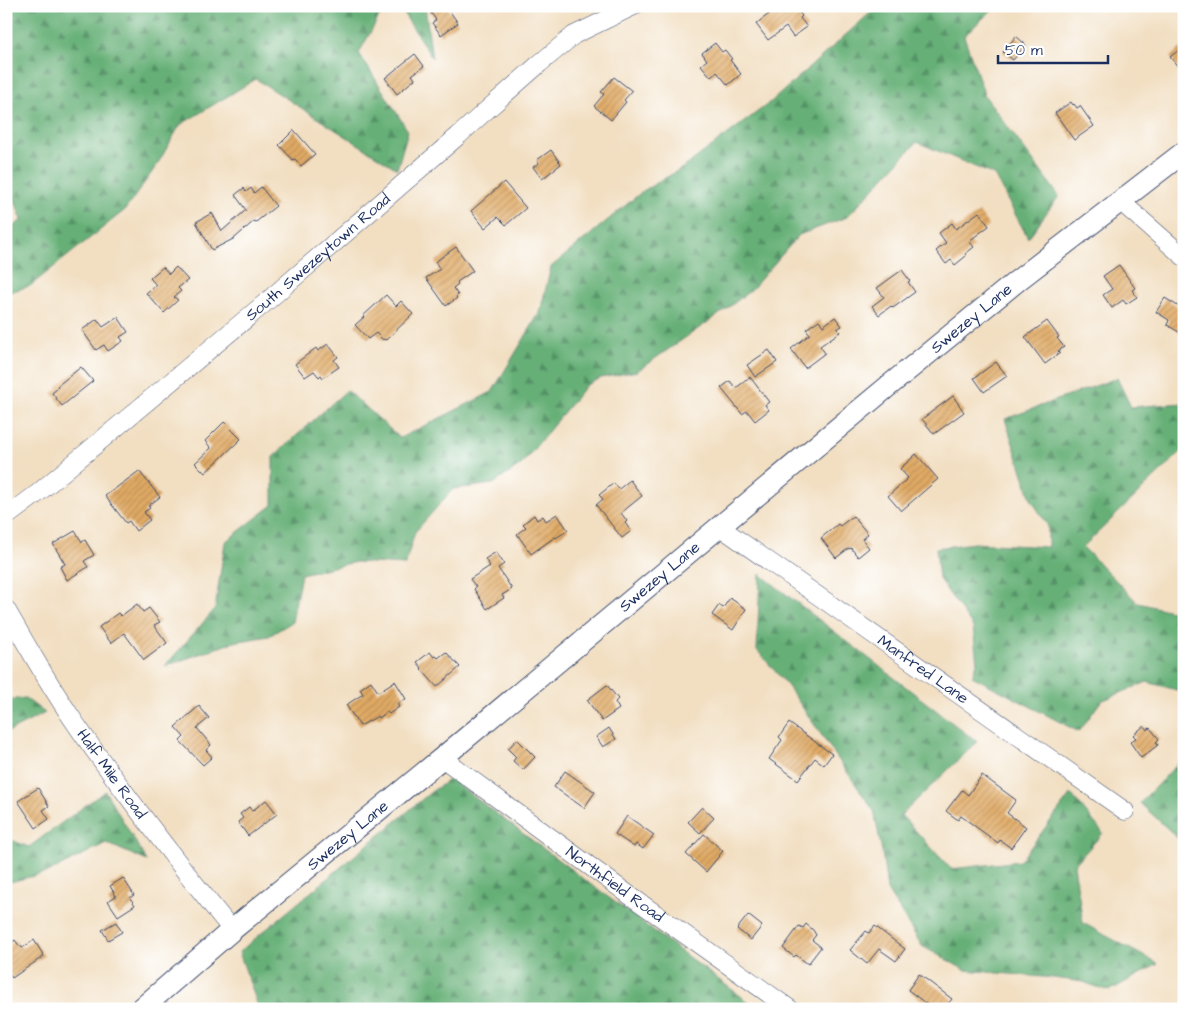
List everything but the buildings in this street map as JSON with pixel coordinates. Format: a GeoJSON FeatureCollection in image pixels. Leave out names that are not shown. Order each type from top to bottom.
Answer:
{"type":"FeatureCollection","features":[{"type":"Feature","properties":{"kind":"street","name":"South Swezeytown Road"},"geometry":{"type":"LineString","coordinates":[[6,516],[38,493],[272,297],[574,35],[634,6]]}},
{"type":"Feature","properties":{"kind":"street","name":"Swezey Lane"},"geometry":{"type":"LineString","coordinates":[[141,1009],[232,930],[1017,281],[1184,152]]}},
{"type":"Feature","properties":{"kind":"street"},"geometry":{"type":"LineString","coordinates":[[1120,201],[1184,256]]}},
{"type":"Feature","properties":{"kind":"street","name":"Manfred Lane"},"geometry":{"type":"LineString","coordinates":[[720,527],[1125,811]]}},
{"type":"Feature","properties":{"kind":"street","name":"Half Mile Road"},"geometry":{"type":"LineString","coordinates":[[6,609],[81,732],[186,873],[232,930]]}},
{"type":"Feature","properties":{"kind":"street","name":"Northfield Road"},"geometry":{"type":"LineString","coordinates":[[442,758],[790,1009]]}},
{"type":"Feature","properties":{"kind":"green space"},"geometry":{"type":"Polygon","coordinates":[[[6,6],[385,6],[359,53],[408,131],[397,169],[256,79],[180,125],[157,165],[125,210],[30,286],[6,293],[6,232],[22,220],[6,177],[6,6]]]}},
{"type":"Feature","properties":{"kind":"green space"},"geometry":{"type":"Polygon","coordinates":[[[399,6],[425,6],[432,58],[399,6]]]}},
{"type":"Feature","properties":{"kind":"green space"},"geometry":{"type":"Polygon","coordinates":[[[878,6],[996,6],[964,36],[985,96],[1059,196],[1028,238],[994,175],[917,142],[847,217],[799,235],[752,289],[724,311],[637,371],[601,378],[586,385],[521,465],[493,484],[453,489],[415,532],[405,565],[356,562],[301,574],[292,622],[269,636],[234,642],[165,666],[215,609],[225,542],[273,505],[273,457],[347,390],[400,438],[492,392],[540,312],[551,267],[643,191],[684,167],[772,101],[878,6]]]}},
{"type":"Feature","properties":{"kind":"green space"},"geometry":{"type":"Polygon","coordinates":[[[1117,378],[1131,407],[1184,403],[1184,449],[1083,547],[1138,603],[1184,614],[1184,692],[1147,682],[1101,701],[1079,732],[972,676],[977,663],[973,627],[939,579],[936,548],[974,543],[1048,547],[1048,526],[1031,499],[1005,419],[1117,378]]]}},
{"type":"Feature","properties":{"kind":"green space"},"geometry":{"type":"Polygon","coordinates":[[[760,574],[977,742],[901,815],[951,869],[1020,861],[1071,794],[1103,833],[1074,865],[1083,923],[1158,964],[1109,991],[1083,982],[965,970],[922,946],[887,890],[874,811],[787,685],[757,650],[760,574]]]}},
{"type":"Feature","properties":{"kind":"green space"},"geometry":{"type":"Polygon","coordinates":[[[25,698],[45,713],[6,733],[6,700],[25,698]]]}},
{"type":"Feature","properties":{"kind":"green space"},"geometry":{"type":"Polygon","coordinates":[[[1184,757],[1184,844],[1140,803],[1184,757]]]}},
{"type":"Feature","properties":{"kind":"green space"},"geometry":{"type":"Polygon","coordinates":[[[450,779],[758,1009],[259,1009],[239,952],[431,792],[450,779]]]}},
{"type":"Feature","properties":{"kind":"green space"},"geometry":{"type":"Polygon","coordinates":[[[105,791],[147,861],[106,843],[49,872],[6,883],[6,838],[29,847],[105,791]]]}}]}
